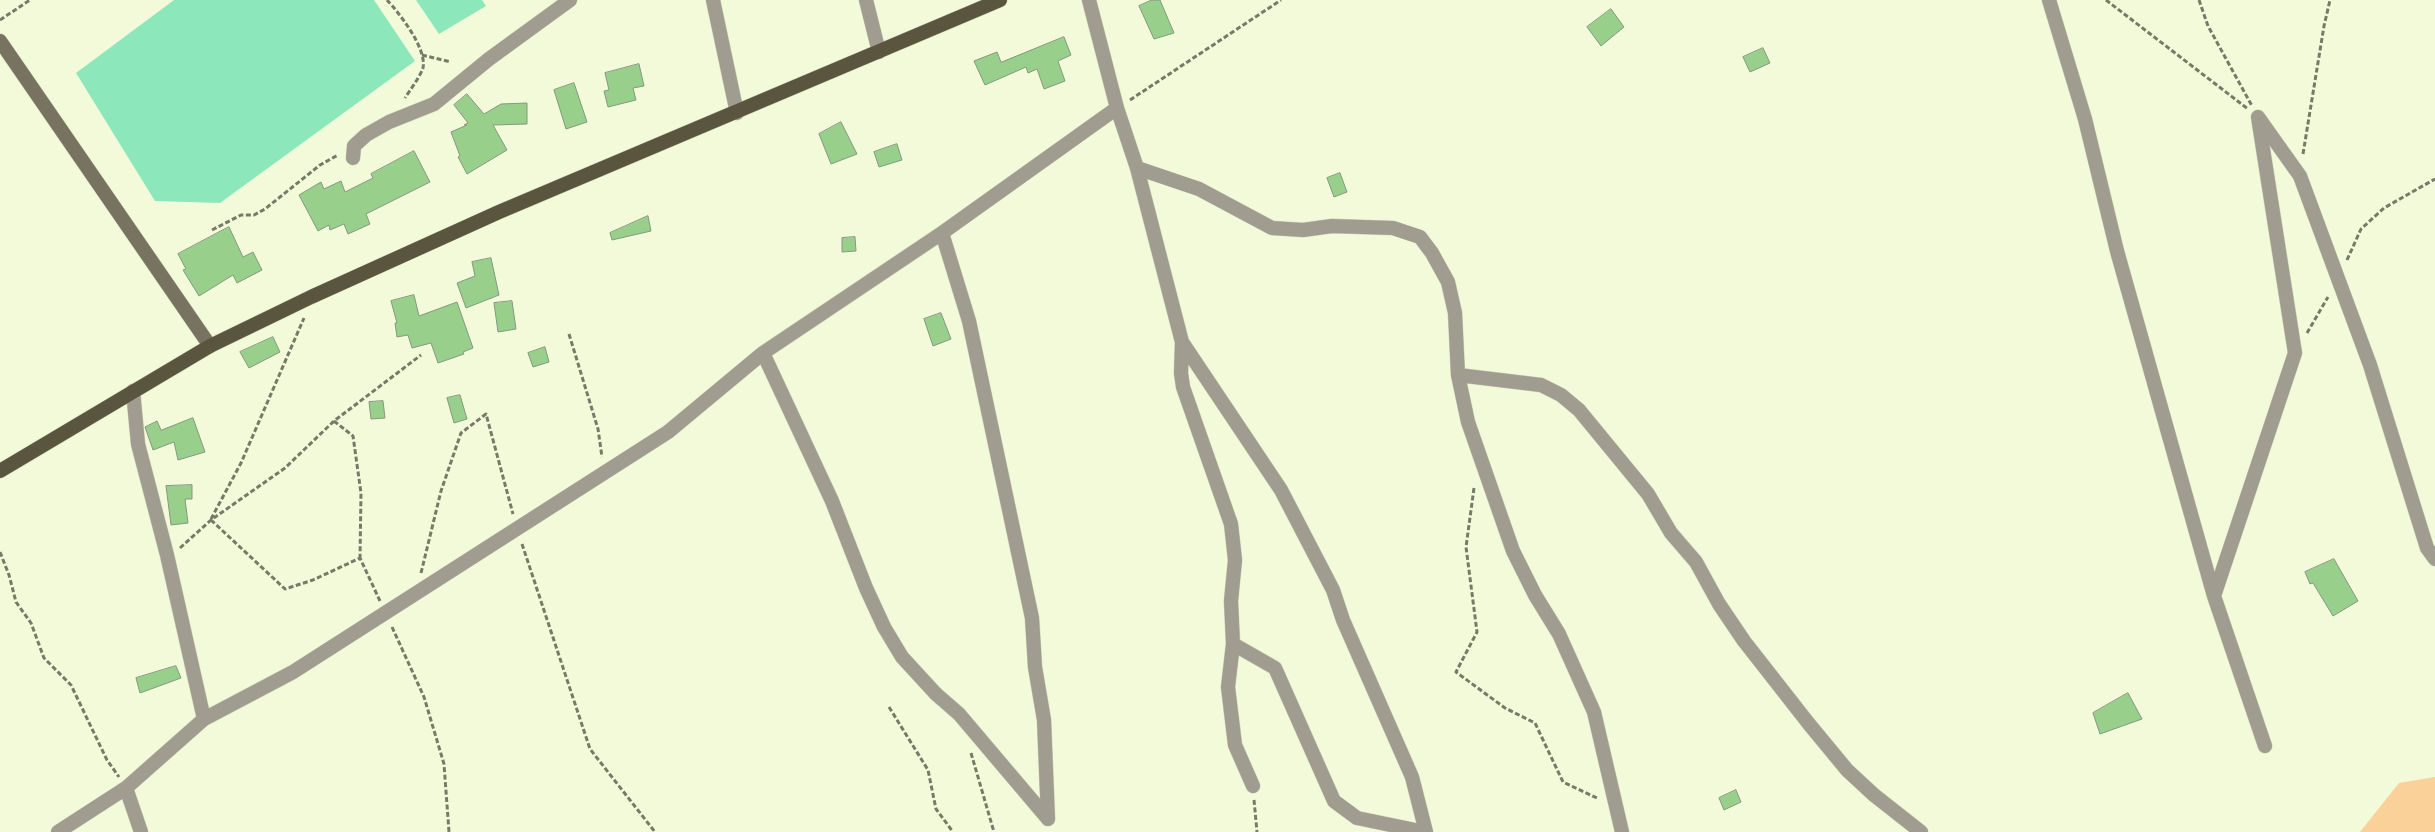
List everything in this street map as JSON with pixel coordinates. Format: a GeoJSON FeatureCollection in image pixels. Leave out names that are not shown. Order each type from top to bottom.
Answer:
{"type":"FeatureCollection","features":[{"type":"Feature","properties":{"kind":"main road"},"geometry":{"type":"LineString","coordinates":[[0,471],[210,346],[312,297],[499,212],[737,113],[1000,0]]}},
{"type":"Feature","properties":{"kind":"main road"},"geometry":{"type":"LineString","coordinates":[[0,41],[210,346]]}},
{"type":"Feature","properties":{"kind":"street"},"geometry":{"type":"LineString","coordinates":[[353,152],[366,135],[389,122],[434,104],[489,59],[570,0]]}},
{"type":"Feature","properties":{"kind":"street"},"geometry":{"type":"LineString","coordinates":[[713,0],[737,113]]}},
{"type":"Feature","properties":{"kind":"street"},"geometry":{"type":"LineString","coordinates":[[866,0],[879,52]]}},
{"type":"Feature","properties":{"kind":"street"},"geometry":{"type":"LineString","coordinates":[[1089,0],[1117,108],[1137,168],[1182,342],[1181,373],[1183,387],[1231,524],[1235,560],[1231,601],[1233,644],[1228,687],[1235,745],[1253,786]]}},
{"type":"Feature","properties":{"kind":"street"},"geometry":{"type":"LineString","coordinates":[[2049,0],[2085,119],[2117,251],[2214,596],[2265,746]]}},
{"type":"Feature","properties":{"kind":"street"},"geometry":{"type":"LineString","coordinates":[[58,832],[126,788],[204,719],[293,672],[668,432],[763,353],[942,233],[1117,108]]}},
{"type":"Feature","properties":{"kind":"street"},"geometry":{"type":"LineString","coordinates":[[2214,596],[2295,354],[2258,117]]}},
{"type":"Feature","properties":{"kind":"street"},"geometry":{"type":"LineString","coordinates":[[2258,117],[2300,176],[2370,365],[2427,548],[2435,559]]}},
{"type":"Feature","properties":{"kind":"street"},"geometry":{"type":"LineString","coordinates":[[1137,168],[1199,189],[1272,228],[1303,230],[1332,226],[1393,228],[1420,237],[1432,253],[1448,282],[1454,313],[1458,375],[1468,422],[1513,551],[1535,595],[1559,634],[1594,712],[1622,832]]}},
{"type":"Feature","properties":{"kind":"street"},"geometry":{"type":"LineString","coordinates":[[763,353],[832,501],[866,588],[902,657],[936,694],[959,714],[1048,819],[1044,720],[1035,667],[1032,618],[969,321],[942,233]]}},
{"type":"Feature","properties":{"kind":"street"},"geometry":{"type":"LineString","coordinates":[[1182,342],[1280,490],[1333,590],[1343,620],[1412,777],[1425,832],[1357,818],[1334,801],[1275,668],[1233,644]]}},
{"type":"Feature","properties":{"kind":"street"},"geometry":{"type":"LineString","coordinates":[[1458,375],[1541,385],[1561,395],[1579,410],[1648,494],[1672,533],[1696,562],[1718,604],[1744,641],[1846,770],[1921,832]]}},
{"type":"Feature","properties":{"kind":"street"},"geometry":{"type":"LineString","coordinates":[[132,391],[138,444],[167,555],[204,719]]}},
{"type":"Feature","properties":{"kind":"street"},"geometry":{"type":"LineString","coordinates":[[126,788],[141,832]]}},
{"type":"Feature","properties":{"kind":"path"},"geometry":{"type":"LineString","coordinates":[[0,20],[30,0]]}},
{"type":"Feature","properties":{"kind":"path"},"geometry":{"type":"LineString","coordinates":[[387,0],[407,24],[421,55],[422,69],[389,122]]}},
{"type":"Feature","properties":{"kind":"path"},"geometry":{"type":"LineString","coordinates":[[1117,108],[1281,0]]}},
{"type":"Feature","properties":{"kind":"path"},"geometry":{"type":"LineString","coordinates":[[2106,0],[2258,117]]}},
{"type":"Feature","properties":{"kind":"path"},"geometry":{"type":"LineString","coordinates":[[2200,0],[2208,26],[2258,117]]}},
{"type":"Feature","properties":{"kind":"path"},"geometry":{"type":"LineString","coordinates":[[2300,176],[2324,26],[2330,0]]}},
{"type":"Feature","properties":{"kind":"path"},"geometry":{"type":"LineString","coordinates":[[421,55],[451,62]]}},
{"type":"Feature","properties":{"kind":"path"},"geometry":{"type":"LineString","coordinates":[[212,230],[241,215],[254,215],[265,209],[320,165],[353,152]]}},
{"type":"Feature","properties":{"kind":"path"},"geometry":{"type":"LineString","coordinates":[[2295,354],[2338,281],[2361,229],[2384,208],[2435,179]]}},
{"type":"Feature","properties":{"kind":"path"},"geometry":{"type":"LineString","coordinates":[[211,520],[241,462],[312,297]]}},
{"type":"Feature","properties":{"kind":"path"},"geometry":{"type":"LineString","coordinates":[[568,334],[598,429],[604,473]]}},
{"type":"Feature","properties":{"kind":"path"},"geometry":{"type":"LineString","coordinates":[[167,555],[183,546],[211,520],[285,468],[334,422],[421,355]]}},
{"type":"Feature","properties":{"kind":"path"},"geometry":{"type":"LineString","coordinates":[[416,595],[441,491],[461,433],[486,414],[517,529],[590,750],[655,832]]}},
{"type":"Feature","properties":{"kind":"path"},"geometry":{"type":"LineString","coordinates":[[334,422],[352,436],[361,493],[360,558],[424,698],[444,764],[449,832]]}},
{"type":"Feature","properties":{"kind":"path"},"geometry":{"type":"LineString","coordinates":[[1475,480],[1466,547],[1477,632],[1456,672],[1505,708],[1534,723],[1563,782],[1617,808]]}},
{"type":"Feature","properties":{"kind":"path"},"geometry":{"type":"LineString","coordinates":[[211,520],[285,589],[313,580],[360,558]]}},
{"type":"Feature","properties":{"kind":"path"},"geometry":{"type":"LineString","coordinates":[[0,552],[9,575],[16,602],[31,623],[44,658],[70,685],[107,760],[126,788]]}},
{"type":"Feature","properties":{"kind":"path"},"geometry":{"type":"LineString","coordinates":[[889,707],[928,770],[936,809],[954,832]]}},
{"type":"Feature","properties":{"kind":"path"},"geometry":{"type":"LineString","coordinates":[[970,750],[994,832]]}},
{"type":"Feature","properties":{"kind":"path"},"geometry":{"type":"LineString","coordinates":[[1253,786],[1257,832]]}},
{"type":"Feature","properties":{"kind":"shaded area"},"geometry":{"type":"Polygon","coordinates":[[[174,0],[374,0],[415,61],[220,203],[155,201],[76,73],[174,0]]]}},
{"type":"Feature","properties":{"kind":"shaded area"},"geometry":{"type":"Polygon","coordinates":[[[416,0],[482,0],[486,6],[439,34],[416,0]]]}},
{"type":"Feature","properties":{"kind":"shaded area"},"geometry":{"type":"Polygon","coordinates":[[[2435,777],[2435,832],[2360,832],[2399,783],[2435,777]]]}},
{"type":"Feature","properties":{"kind":"building"},"geometry":{"type":"Polygon","coordinates":[[[1152,0],[1160,0],[1174,33],[1154,39],[1139,6],[1152,0]]]}},
{"type":"Feature","properties":{"kind":"building"},"geometry":{"type":"Polygon","coordinates":[[[1611,9],[1624,27],[1601,46],[1587,27],[1611,9]]]}},
{"type":"Feature","properties":{"kind":"building"},"geometry":{"type":"Polygon","coordinates":[[[1064,37],[1071,55],[1058,61],[1065,81],[1044,89],[1037,69],[1028,73],[1026,67],[985,85],[974,61],[997,52],[1001,62],[1064,37]]]}},
{"type":"Feature","properties":{"kind":"building"},"geometry":{"type":"Polygon","coordinates":[[[1763,48],[1770,63],[1750,72],[1743,57],[1763,48]]]}},
{"type":"Feature","properties":{"kind":"building"},"geometry":{"type":"Polygon","coordinates":[[[639,64],[644,86],[633,88],[636,100],[608,107],[604,91],[609,90],[605,73],[639,64]]]}},
{"type":"Feature","properties":{"kind":"building"},"geometry":{"type":"Polygon","coordinates":[[[574,83],[587,122],[566,129],[554,90],[574,83]]]}},
{"type":"Feature","properties":{"kind":"building"},"geometry":{"type":"Polygon","coordinates":[[[467,94],[484,114],[501,104],[527,103],[527,124],[493,125],[507,150],[467,174],[458,157],[460,156],[451,132],[468,123],[454,105],[467,94]]]}},
{"type":"Feature","properties":{"kind":"building"},"geometry":{"type":"Polygon","coordinates":[[[841,122],[857,154],[831,164],[819,134],[841,122]]]}},
{"type":"Feature","properties":{"kind":"building"},"geometry":{"type":"Polygon","coordinates":[[[897,144],[902,160],[879,167],[874,152],[897,144]]]}},
{"type":"Feature","properties":{"kind":"building"},"geometry":{"type":"Polygon","coordinates":[[[414,151],[430,182],[366,214],[370,224],[348,234],[344,224],[330,230],[329,225],[318,231],[299,195],[321,182],[324,189],[341,181],[345,192],[373,178],[371,174],[414,151]]]}},
{"type":"Feature","properties":{"kind":"building"},"geometry":{"type":"Polygon","coordinates":[[[1340,173],[1347,192],[1334,197],[1327,178],[1340,173]]]}},
{"type":"Feature","properties":{"kind":"building"},"geometry":{"type":"Polygon","coordinates":[[[648,216],[651,231],[612,240],[610,233],[648,216]]]}},
{"type":"Feature","properties":{"kind":"building"},"geometry":{"type":"Polygon","coordinates":[[[229,227],[243,257],[253,252],[262,270],[237,283],[233,275],[199,296],[183,270],[186,269],[178,254],[229,227]]]}},
{"type":"Feature","properties":{"kind":"building"},"geometry":{"type":"Polygon","coordinates":[[[855,237],[856,251],[842,252],[842,238],[855,237]]]}},
{"type":"Feature","properties":{"kind":"building"},"geometry":{"type":"Polygon","coordinates":[[[491,258],[499,295],[466,308],[457,283],[475,276],[472,262],[491,258]]]}},
{"type":"Feature","properties":{"kind":"building"},"geometry":{"type":"Polygon","coordinates":[[[414,295],[419,316],[457,302],[473,348],[463,352],[464,354],[438,363],[431,343],[412,348],[408,335],[397,337],[395,323],[397,323],[391,301],[414,295]]]}},
{"type":"Feature","properties":{"kind":"building"},"geometry":{"type":"Polygon","coordinates":[[[512,301],[516,329],[498,332],[494,303],[512,301]]]}},
{"type":"Feature","properties":{"kind":"building"},"geometry":{"type":"Polygon","coordinates":[[[941,313],[951,339],[933,346],[924,319],[941,313]]]}},
{"type":"Feature","properties":{"kind":"building"},"geometry":{"type":"Polygon","coordinates":[[[273,337],[280,352],[249,368],[240,352],[273,337]]]}},
{"type":"Feature","properties":{"kind":"building"},"geometry":{"type":"Polygon","coordinates":[[[545,347],[549,362],[533,367],[528,353],[545,347]]]}},
{"type":"Feature","properties":{"kind":"building"},"geometry":{"type":"Polygon","coordinates":[[[460,395],[467,419],[454,423],[447,398],[460,395]]]}},
{"type":"Feature","properties":{"kind":"building"},"geometry":{"type":"Polygon","coordinates":[[[383,401],[385,418],[371,419],[369,402],[383,401]]]}},
{"type":"Feature","properties":{"kind":"building"},"geometry":{"type":"Polygon","coordinates":[[[193,418],[205,452],[178,460],[174,442],[153,450],[145,427],[157,421],[161,430],[193,418]]]}},
{"type":"Feature","properties":{"kind":"building"},"geometry":{"type":"Polygon","coordinates":[[[192,485],[192,499],[185,499],[188,523],[171,525],[166,486],[192,485]]]}},
{"type":"Feature","properties":{"kind":"building"},"geometry":{"type":"Polygon","coordinates":[[[2334,559],[2358,601],[2333,616],[2313,583],[2310,584],[2305,572],[2334,559]]]}},
{"type":"Feature","properties":{"kind":"building"},"geometry":{"type":"Polygon","coordinates":[[[176,666],[181,678],[140,693],[136,678],[176,666]]]}},
{"type":"Feature","properties":{"kind":"building"},"geometry":{"type":"Polygon","coordinates":[[[2128,693],[2142,719],[2100,734],[2093,713],[2128,693]]]}},
{"type":"Feature","properties":{"kind":"building"},"geometry":{"type":"Polygon","coordinates":[[[1736,790],[1741,802],[1724,810],[1719,798],[1736,790]]]}}]}
